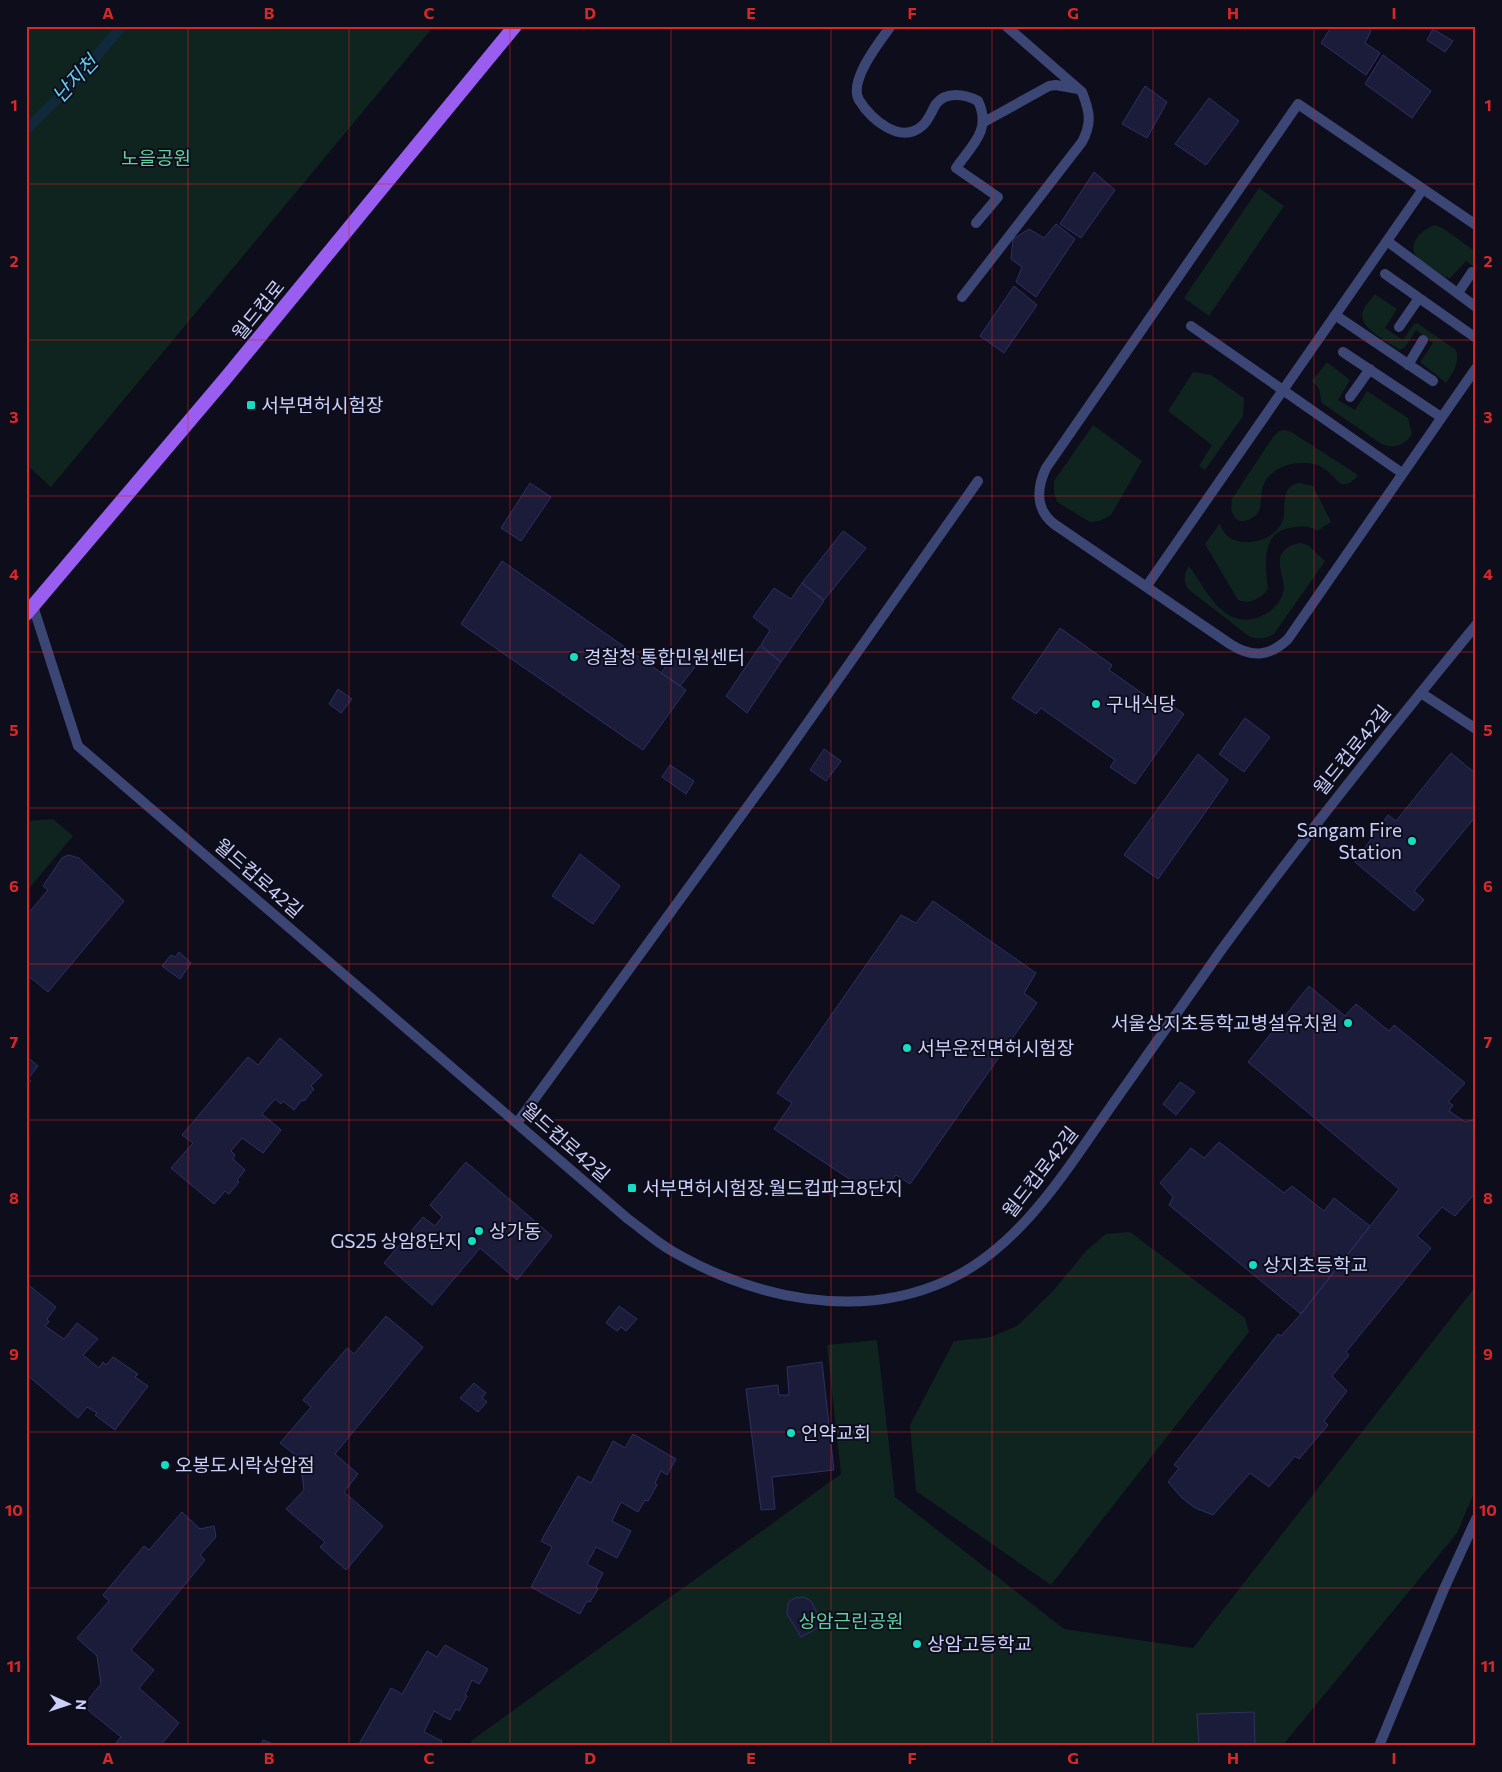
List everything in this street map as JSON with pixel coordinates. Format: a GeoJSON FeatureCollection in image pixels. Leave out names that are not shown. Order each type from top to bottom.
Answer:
{"type":"FeatureCollection","features":[{"type":"Feature","properties":{"kind":"main road","name":"월드컵로"},"geometry":{"type":"LineString","coordinates":[[30,610],[225,379],[515,26]]}},
{"type":"Feature","properties":{"kind":"street"},"geometry":{"type":"LineString","coordinates":[[891,26],[869,57],[858,84],[859,100],[878,122],[894,132],[914,131],[920,128],[926,122],[937,102],[950,96],[961,94],[978,101],[984,122],[981,132],[956,168],[998,197],[976,222]]}},
{"type":"Feature","properties":{"kind":"street"},"geometry":{"type":"LineString","coordinates":[[962,297],[1082,142],[1090,121],[1087,105],[1080,90],[1006,26]]}},
{"type":"Feature","properties":{"kind":"street"},"geometry":{"type":"LineString","coordinates":[[984,122],[1049,86],[1056,85],[1080,90]]}},
{"type":"Feature","properties":{"kind":"street"},"geometry":{"type":"LineString","coordinates":[[1476,225],[1298,104],[1046,468],[1042,476],[1039,495],[1042,512],[1048,519],[1241,651],[1254,654],[1267,653],[1279,648],[1288,639],[1476,368]]}},
{"type":"Feature","properties":{"kind":"street"},"geometry":{"type":"LineString","coordinates":[[1146,587],[1423,190]]}},
{"type":"Feature","properties":{"kind":"street"},"geometry":{"type":"LineString","coordinates":[[1386,241],[1476,307]]}},
{"type":"Feature","properties":{"kind":"street"},"geometry":{"type":"LineString","coordinates":[[1458,293],[1472,272]]}},
{"type":"Feature","properties":{"kind":"street"},"geometry":{"type":"LineString","coordinates":[[1385,274],[1476,338]]}},
{"type":"Feature","properties":{"kind":"street"},"geometry":{"type":"LineString","coordinates":[[1399,326],[1419,298]]}},
{"type":"Feature","properties":{"kind":"street"},"geometry":{"type":"LineString","coordinates":[[1335,314],[1433,381]]}},
{"type":"Feature","properties":{"kind":"street"},"geometry":{"type":"LineString","coordinates":[[1191,326],[1402,473]]}},
{"type":"Feature","properties":{"kind":"street"},"geometry":{"type":"LineString","coordinates":[[1408,364],[1423,340]]}},
{"type":"Feature","properties":{"kind":"street"},"geometry":{"type":"LineString","coordinates":[[1343,352],[1442,417]]}},
{"type":"Feature","properties":{"kind":"street"},"geometry":{"type":"LineString","coordinates":[[1350,397],[1370,369]]}},
{"type":"Feature","properties":{"kind":"street"},"geometry":{"type":"LineString","coordinates":[[517,1123],[775,769],[978,481]]}},
{"type":"Feature","properties":{"kind":"street","name":"월드컵로42길"},"geometry":{"type":"LineString","coordinates":[[30,610],[78,746],[628,1219],[671,1250],[717,1273],[757,1289],[794,1297],[834,1302],[872,1300],[910,1294],[947,1280],[982,1259],[1019,1229],[1055,1188],[1221,950],[1302,840],[1476,625]]}},
{"type":"Feature","properties":{"kind":"street"},"geometry":{"type":"LineString","coordinates":[[1421,693],[1476,729]]}},
{"type":"Feature","properties":{"kind":"street"},"geometry":{"type":"LineString","coordinates":[[1379,1746],[1444,1589],[1476,1519]]}},
{"type":"Feature","properties":{"kind":"green space","name":"노을공원"},"geometry":{"type":"Polygon","coordinates":[[[26,26],[434,26],[51,487],[26,464],[26,26]]]}},
{"type":"Feature","properties":{"kind":"green space"},"geometry":{"type":"Polygon","coordinates":[[[1259,188],[1284,206],[1209,316],[1184,298],[1259,188]]]}},
{"type":"Feature","properties":{"kind":"green space"},"geometry":{"type":"Polygon","coordinates":[[[1435,225],[1444,229],[1476,252],[1476,268],[1466,261],[1450,278],[1445,277],[1418,259],[1414,254],[1414,243],[1420,234],[1435,225]]]}},
{"type":"Feature","properties":{"kind":"green space"},"geometry":{"type":"Polygon","coordinates":[[[1375,294],[1397,309],[1385,328],[1403,340],[1413,325],[1417,323],[1456,350],[1456,364],[1446,383],[1420,362],[1433,343],[1416,330],[1405,347],[1400,350],[1381,339],[1369,329],[1362,317],[1363,311],[1375,294]]]}},
{"type":"Feature","properties":{"kind":"green space"},"geometry":{"type":"Polygon","coordinates":[[[1327,362],[1350,380],[1338,400],[1355,410],[1367,391],[1408,418],[1412,434],[1409,438],[1398,446],[1380,443],[1322,403],[1319,390],[1312,381],[1327,362]]]}},
{"type":"Feature","properties":{"kind":"green space"},"geometry":{"type":"Polygon","coordinates":[[[1193,372],[1211,375],[1244,398],[1243,416],[1205,470],[1199,466],[1212,445],[1168,411],[1193,372]]]}},
{"type":"Feature","properties":{"kind":"green space"},"geometry":{"type":"Polygon","coordinates":[[[1093,425],[1142,461],[1111,515],[1099,521],[1090,522],[1057,502],[1054,493],[1054,481],[1093,425]]]}},
{"type":"Feature","properties":{"kind":"green space"},"geometry":{"type":"Polygon","coordinates":[[[1285,430],[1293,433],[1358,475],[1351,482],[1341,484],[1326,470],[1316,465],[1298,463],[1289,465],[1273,472],[1267,478],[1263,486],[1260,509],[1256,515],[1245,521],[1236,519],[1232,511],[1232,499],[1273,437],[1279,431],[1285,430]]]}},
{"type":"Feature","properties":{"kind":"green space"},"geometry":{"type":"Polygon","coordinates":[[[1299,483],[1313,486],[1331,522],[1317,531],[1310,527],[1298,527],[1276,534],[1270,541],[1267,550],[1268,589],[1255,600],[1247,602],[1238,600],[1205,544],[1220,523],[1222,529],[1229,537],[1240,542],[1261,540],[1268,537],[1279,528],[1282,522],[1288,489],[1292,485],[1299,483]]]}},
{"type":"Feature","properties":{"kind":"green space"},"geometry":{"type":"Polygon","coordinates":[[[1300,543],[1308,545],[1325,561],[1274,634],[1268,637],[1250,637],[1186,586],[1185,577],[1189,566],[1209,595],[1224,612],[1244,620],[1260,617],[1268,613],[1282,596],[1284,586],[1280,565],[1281,555],[1289,546],[1300,543]]]}},
{"type":"Feature","properties":{"kind":"green space"},"geometry":{"type":"Polygon","coordinates":[[[53,819],[73,836],[26,892],[26,821],[53,819]]]}},
{"type":"Feature","properties":{"kind":"green space"},"geometry":{"type":"Polygon","coordinates":[[[1130,1232],[1245,1318],[1249,1332],[1051,1585],[916,1491],[910,1425],[954,1341],[991,1337],[1017,1326],[1053,1291],[1087,1250],[1106,1234],[1130,1232]]]}},
{"type":"Feature","properties":{"kind":"green space","name":"상암근린공원"},"geometry":{"type":"Polygon","coordinates":[[[1476,1286],[1476,1488],[1457,1533],[1282,1746],[471,1746],[471,1741],[841,1474],[827,1345],[877,1340],[895,1497],[1064,1629],[1193,1648],[1476,1286]]]}},
{"type":"Feature","properties":{"kind":"building"},"geometry":{"type":"Polygon","coordinates":[[[1332,26],[1368,26],[1371,31],[1365,43],[1380,53],[1366,75],[1321,43],[1332,26]]]}},
{"type":"Feature","properties":{"kind":"building"},"geometry":{"type":"Polygon","coordinates":[[[1433,29],[1453,41],[1445,52],[1427,40],[1433,29]]]}},
{"type":"Feature","properties":{"kind":"building"},"geometry":{"type":"Polygon","coordinates":[[[1383,55],[1431,91],[1412,118],[1365,84],[1383,55]]]}},
{"type":"Feature","properties":{"kind":"building"},"geometry":{"type":"Polygon","coordinates":[[[1145,86],[1167,102],[1147,138],[1122,124],[1145,86]]]}},
{"type":"Feature","properties":{"kind":"building"},"geometry":{"type":"Polygon","coordinates":[[[1209,98],[1239,121],[1206,165],[1175,144],[1209,98]]]}},
{"type":"Feature","properties":{"kind":"building"},"geometry":{"type":"Polygon","coordinates":[[[1094,172],[1115,190],[1081,238],[1060,224],[1094,172]]]}},
{"type":"Feature","properties":{"kind":"building"},"geometry":{"type":"Polygon","coordinates":[[[1056,224],[1075,239],[1036,297],[1016,282],[1022,267],[1011,259],[1013,239],[1029,229],[1044,238],[1056,224]]]}},
{"type":"Feature","properties":{"kind":"building"},"geometry":{"type":"Polygon","coordinates":[[[1014,286],[1037,305],[1004,353],[980,336],[1014,286]]]}},
{"type":"Feature","properties":{"kind":"building"},"geometry":{"type":"Polygon","coordinates":[[[530,483],[551,497],[521,541],[501,528],[530,483]]]}},
{"type":"Feature","properties":{"kind":"building"},"geometry":{"type":"Polygon","coordinates":[[[843,531],[866,548],[824,600],[802,583],[843,531]]]}},
{"type":"Feature","properties":{"kind":"building","name":"경찰청 통합민원센터"},"geometry":{"type":"Polygon","coordinates":[[[502,561],[686,690],[643,750],[461,624],[502,561]]]}},
{"type":"Feature","properties":{"kind":"building"},"geometry":{"type":"Polygon","coordinates":[[[802,583],[824,601],[781,662],[761,645],[770,630],[753,617],[774,588],[791,599],[802,583]]]}},
{"type":"Feature","properties":{"kind":"building","name":"구내식당"},"geometry":{"type":"Polygon","coordinates":[[[1060,628],[1112,665],[1109,670],[1153,701],[1157,695],[1184,714],[1135,784],[1110,767],[1115,760],[1041,708],[1036,714],[1012,698],[1060,628]]]}},
{"type":"Feature","properties":{"kind":"building"},"geometry":{"type":"Polygon","coordinates":[[[760,646],[781,662],[747,713],[726,696],[760,646]]]}},
{"type":"Feature","properties":{"kind":"building"},"geometry":{"type":"Polygon","coordinates":[[[675,654],[695,667],[680,686],[661,673],[675,654]]]}},
{"type":"Feature","properties":{"kind":"building"},"geometry":{"type":"Polygon","coordinates":[[[338,689],[352,699],[341,713],[329,704],[338,689]]]}},
{"type":"Feature","properties":{"kind":"building"},"geometry":{"type":"Polygon","coordinates":[[[1245,718],[1270,737],[1244,772],[1219,754],[1245,718]]]}},
{"type":"Feature","properties":{"kind":"building"},"geometry":{"type":"Polygon","coordinates":[[[824,749],[841,761],[826,781],[810,770],[824,749]]]}},
{"type":"Feature","properties":{"kind":"building","name":"Sangam Fire Station"},"geometry":{"type":"Polygon","coordinates":[[[1451,753],[1476,774],[1476,816],[1414,891],[1424,900],[1414,911],[1355,862],[1388,815],[1396,821],[1451,753]]]}},
{"type":"Feature","properties":{"kind":"building"},"geometry":{"type":"Polygon","coordinates":[[[1198,754],[1228,780],[1158,879],[1124,855],[1198,754]]]}},
{"type":"Feature","properties":{"kind":"building"},"geometry":{"type":"Polygon","coordinates":[[[670,765],[694,781],[686,794],[662,777],[670,765]]]}},
{"type":"Feature","properties":{"kind":"building"},"geometry":{"type":"Polygon","coordinates":[[[580,854],[620,886],[593,924],[552,896],[580,854]]]}},
{"type":"Feature","properties":{"kind":"building"},"geometry":{"type":"Polygon","coordinates":[[[68,855],[79,858],[124,901],[48,992],[26,974],[26,916],[48,890],[43,886],[62,858],[68,855]]]}},
{"type":"Feature","properties":{"kind":"building","name":"서부운전면허시험장"},"geometry":{"type":"Polygon","coordinates":[[[933,901],[1036,973],[1024,993],[1037,1003],[910,1184],[896,1175],[878,1198],[774,1129],[792,1103],[777,1093],[901,915],[916,923],[933,901]]]}},
{"type":"Feature","properties":{"kind":"building"},"geometry":{"type":"Polygon","coordinates":[[[179,952],[191,963],[180,979],[162,966],[171,955],[175,957],[179,952]]]}},
{"type":"Feature","properties":{"kind":"building"},"geometry":{"type":"Polygon","coordinates":[[[1309,986],[1345,1016],[1356,1004],[1389,1031],[1394,1025],[1465,1083],[1448,1102],[1453,1105],[1449,1111],[1465,1122],[1476,1119],[1476,1192],[1455,1216],[1442,1207],[1417,1236],[1431,1248],[1346,1352],[1349,1355],[1332,1376],[1347,1391],[1324,1421],[1328,1425],[1299,1459],[1295,1456],[1269,1487],[1250,1473],[1213,1515],[1195,1508],[1182,1498],[1168,1482],[1179,1468],[1174,1465],[1278,1334],[1281,1336],[1301,1314],[1399,1189],[1248,1062],[1309,986]]]}},
{"type":"Feature","properties":{"kind":"building"},"geometry":{"type":"Polygon","coordinates":[[[280,1038],[322,1075],[311,1086],[314,1089],[294,1110],[283,1101],[281,1104],[275,1099],[262,1114],[281,1130],[263,1153],[242,1138],[231,1151],[235,1155],[233,1159],[245,1170],[237,1180],[239,1182],[229,1194],[225,1191],[214,1204],[171,1168],[193,1143],[182,1135],[248,1057],[258,1065],[280,1038]]]}},
{"type":"Feature","properties":{"kind":"building"},"geometry":{"type":"Polygon","coordinates":[[[26,1056],[38,1066],[28,1079],[31,1081],[26,1086],[26,1056]]]}},
{"type":"Feature","properties":{"kind":"building"},"geometry":{"type":"Polygon","coordinates":[[[1180,1082],[1195,1092],[1176,1115],[1163,1104],[1180,1082]]]}},
{"type":"Feature","properties":{"kind":"building","name":"상지초등학교"},"geometry":{"type":"Polygon","coordinates":[[[1219,1142],[1284,1193],[1292,1186],[1324,1211],[1334,1198],[1370,1226],[1301,1314],[1169,1205],[1173,1197],[1160,1183],[1191,1148],[1204,1158],[1219,1142]]]}},
{"type":"Feature","properties":{"kind":"building","name":"상가동"},"geometry":{"type":"Polygon","coordinates":[[[466,1162],[552,1236],[517,1280],[480,1248],[432,1305],[384,1263],[423,1217],[435,1226],[442,1217],[430,1205],[466,1162]]]}},
{"type":"Feature","properties":{"kind":"building"},"geometry":{"type":"Polygon","coordinates":[[[26,1283],[56,1307],[47,1319],[49,1322],[45,1326],[64,1339],[77,1323],[98,1339],[83,1355],[99,1368],[103,1362],[106,1365],[113,1357],[138,1374],[135,1377],[148,1386],[115,1430],[95,1415],[97,1413],[87,1407],[78,1418],[26,1374],[26,1283]]]}},
{"type":"Feature","properties":{"kind":"building"},"geometry":{"type":"Polygon","coordinates":[[[619,1306],[637,1319],[626,1331],[621,1327],[617,1331],[606,1323],[619,1306]]]}},
{"type":"Feature","properties":{"kind":"building"},"geometry":{"type":"Polygon","coordinates":[[[386,1316],[423,1347],[335,1454],[358,1474],[344,1492],[383,1526],[346,1570],[320,1547],[325,1542],[286,1509],[304,1490],[300,1459],[280,1443],[311,1407],[303,1400],[347,1348],[354,1354],[386,1316]]]}},
{"type":"Feature","properties":{"kind":"building","name":"언약교회"},"geometry":{"type":"Polygon","coordinates":[[[822,1362],[834,1470],[772,1477],[775,1509],[761,1510],[746,1389],[778,1385],[779,1395],[789,1395],[787,1367],[822,1362]]]}},
{"type":"Feature","properties":{"kind":"building"},"geometry":{"type":"Polygon","coordinates":[[[474,1383],[486,1393],[482,1398],[487,1402],[478,1412],[460,1398],[474,1383]]]}},
{"type":"Feature","properties":{"kind":"building"},"geometry":{"type":"Polygon","coordinates":[[[633,1434],[676,1459],[667,1475],[661,1471],[655,1483],[657,1485],[648,1501],[645,1500],[638,1512],[621,1502],[612,1521],[631,1531],[617,1558],[596,1547],[587,1564],[603,1573],[596,1587],[598,1589],[590,1602],[587,1601],[580,1614],[531,1587],[552,1547],[541,1541],[578,1476],[591,1483],[613,1441],[625,1448],[633,1434]]]}},
{"type":"Feature","properties":{"kind":"building"},"geometry":{"type":"Polygon","coordinates":[[[182,1512],[200,1529],[214,1526],[216,1537],[200,1555],[205,1560],[131,1650],[154,1670],[139,1688],[179,1723],[160,1746],[117,1746],[115,1744],[121,1737],[83,1706],[101,1684],[97,1656],[77,1638],[109,1601],[103,1595],[144,1546],[149,1550],[182,1512]]]}},
{"type":"Feature","properties":{"kind":"building"},"geometry":{"type":"Polygon","coordinates":[[[804,1597],[811,1601],[823,1625],[801,1637],[787,1614],[790,1601],[795,1598],[804,1597]]]}},
{"type":"Feature","properties":{"kind":"building"},"geometry":{"type":"Polygon","coordinates":[[[445,1645],[488,1669],[479,1684],[472,1680],[465,1695],[467,1696],[459,1711],[456,1709],[450,1720],[434,1711],[424,1732],[442,1741],[440,1746],[358,1746],[391,1688],[402,1694],[427,1651],[437,1657],[445,1645]]]}},
{"type":"Feature","properties":{"kind":"building"},"geometry":{"type":"Polygon","coordinates":[[[1254,1712],[1255,1746],[1199,1746],[1197,1714],[1254,1712]]]}},
{"type":"Feature","properties":{"kind":"building"},"geometry":{"type":"Polygon","coordinates":[[[263,1740],[278,1746],[260,1746],[263,1740]]]}},
{"type":"Feature","properties":{"kind":"waterway","name":"난지천"},"geometry":{"type":"LineString","coordinates":[[26,130],[75,81],[122,26]]}},
{"type":"Feature","properties":{"kind":"place","name":"서부면허시험장"},"geometry":{"type":"Point","coordinates":[251,405]}},
{"type":"Feature","properties":{"kind":"place","name":"경찰청 통합민원센터"},"geometry":{"type":"Point","coordinates":[574,657]}},
{"type":"Feature","properties":{"kind":"place","name":"구내식당"},"geometry":{"type":"Point","coordinates":[1096,704]}},
{"type":"Feature","properties":{"kind":"place","name":"Sangam Fire Station"},"geometry":{"type":"Point","coordinates":[1412,841]}},
{"type":"Feature","properties":{"kind":"place","name":"서울상지초등학교병설유치원"},"geometry":{"type":"Point","coordinates":[1348,1023]}},
{"type":"Feature","properties":{"kind":"place","name":"서부운전면허시험장"},"geometry":{"type":"Point","coordinates":[907,1048]}},
{"type":"Feature","properties":{"kind":"place","name":"서부면허시험장.월드컵파크8단지"},"geometry":{"type":"Point","coordinates":[632,1188]}},
{"type":"Feature","properties":{"kind":"place","name":"상가동"},"geometry":{"type":"Point","coordinates":[479,1231]}},
{"type":"Feature","properties":{"kind":"place","name":"GS25 상암8단지"},"geometry":{"type":"Point","coordinates":[472,1241]}},
{"type":"Feature","properties":{"kind":"place","name":"상지초등학교"},"geometry":{"type":"Point","coordinates":[1253,1265]}},
{"type":"Feature","properties":{"kind":"place","name":"언약교회"},"geometry":{"type":"Point","coordinates":[791,1433]}},
{"type":"Feature","properties":{"kind":"place","name":"오봉도시락상암점"},"geometry":{"type":"Point","coordinates":[165,1465]}},
{"type":"Feature","properties":{"kind":"place","name":"상암고등학교"},"geometry":{"type":"Point","coordinates":[917,1644]}}]}
